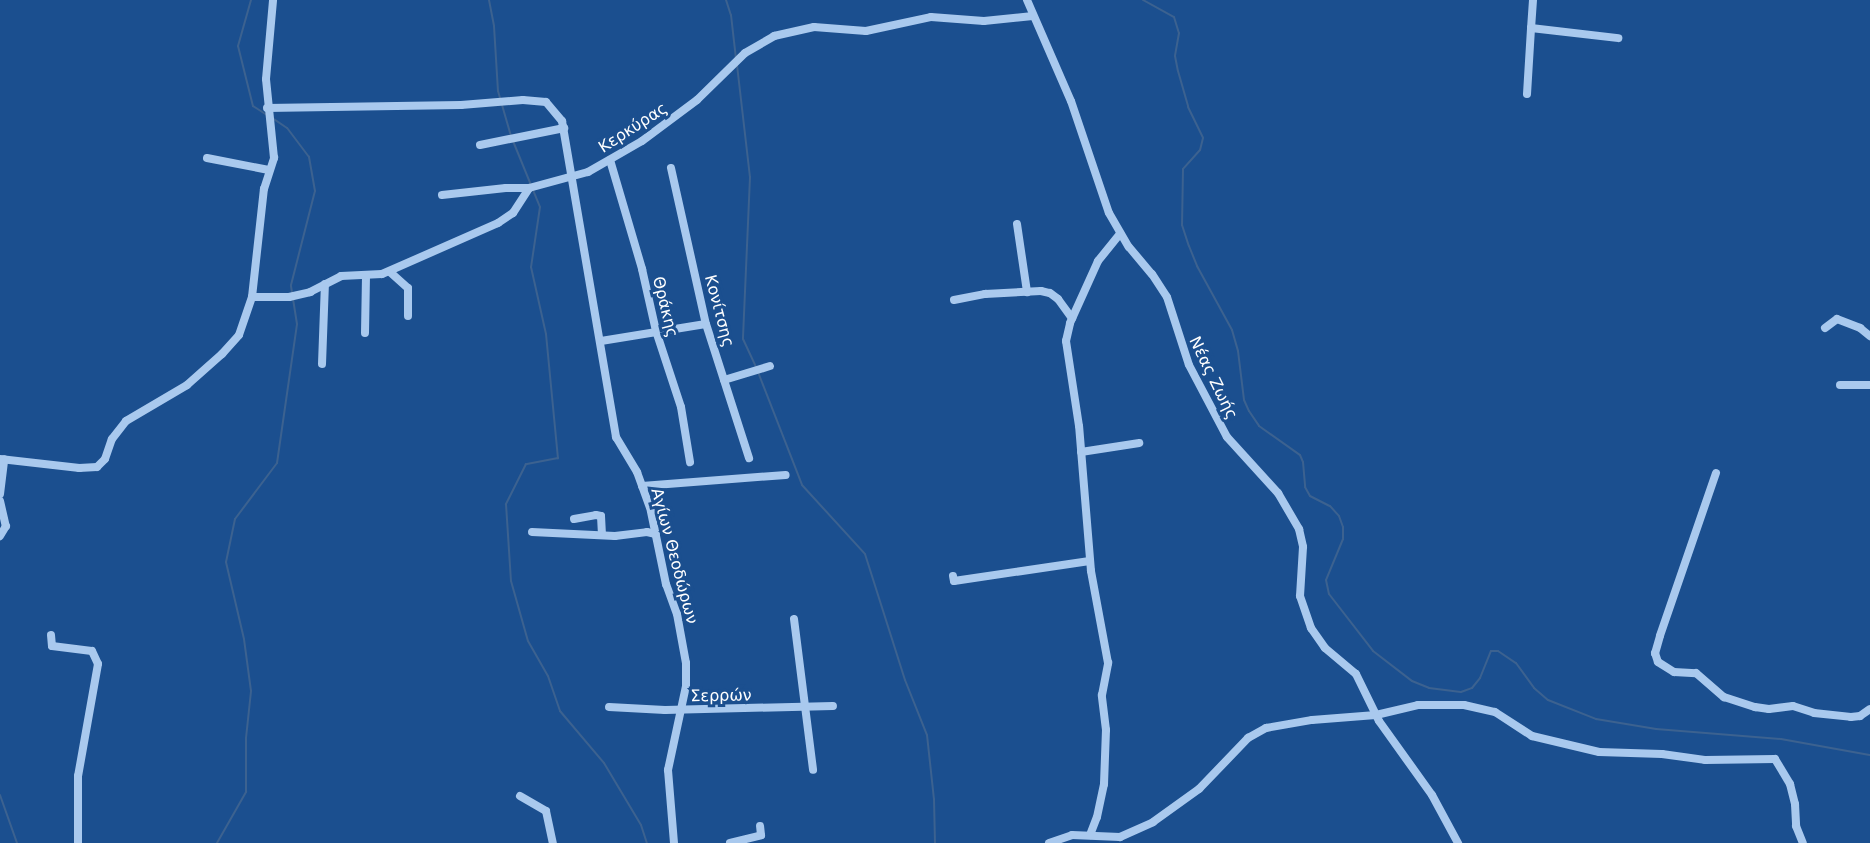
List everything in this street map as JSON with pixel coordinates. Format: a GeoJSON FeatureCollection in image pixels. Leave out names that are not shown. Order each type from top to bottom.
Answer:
{"type":"FeatureCollection","features":[{"type":"Feature","properties":{"kind":"street"},"geometry":{"type":"LineString","coordinates":[[0,494],[2,459],[79,468],[101,464],[112,439],[126,421],[187,384],[235,340],[252,297],[264,189],[275,147],[267,108],[266,79],[273,0]]}},
{"type":"Feature","properties":{"kind":"street","name":"Νέας Ζωής"},"geometry":{"type":"LineString","coordinates":[[1027,0],[1071,101],[1100,190],[1120,234],[1167,297],[1189,365],[1227,436],[1236,450],[1274,488],[1292,516],[1302,539],[1300,596],[1309,622],[1320,642],[1356,674],[1376,715],[1432,795],[1458,843]]}},
{"type":"Feature","properties":{"kind":"street"},"geometry":{"type":"LineString","coordinates":[[1527,94],[1533,0]]}},
{"type":"Feature","properties":{"kind":"street","name":"Κερκύρας"},"geometry":{"type":"LineString","coordinates":[[442,195],[506,188],[529,188],[588,172],[659,130],[697,100],[745,53],[774,36],[814,27],[866,31],[931,17],[984,21],[1033,16]]}},
{"type":"Feature","properties":{"kind":"street"},"geometry":{"type":"LineString","coordinates":[[1531,28],[1618,38]]}},
{"type":"Feature","properties":{"kind":"street"},"geometry":{"type":"LineString","coordinates":[[267,108],[461,105],[530,100],[546,102],[554,109],[564,128],[480,145]]}},
{"type":"Feature","properties":{"kind":"street","name":"Αγίων Θεοδώρων"},"geometry":{"type":"LineString","coordinates":[[564,128],[616,437],[642,486],[656,534],[666,584],[677,614],[686,663],[686,686],[668,770],[674,843]]}},
{"type":"Feature","properties":{"kind":"street"},"geometry":{"type":"LineString","coordinates":[[207,158],[269,170]]}},
{"type":"Feature","properties":{"kind":"street","name":"Θράκης"},"geometry":{"type":"LineString","coordinates":[[610,160],[642,269],[656,331],[683,415],[690,462]]}},
{"type":"Feature","properties":{"kind":"street","name":"Κονίτσης"},"geometry":{"type":"LineString","coordinates":[[671,168],[706,324],[749,458]]}},
{"type":"Feature","properties":{"kind":"street"},"geometry":{"type":"LineString","coordinates":[[252,297],[293,296],[310,292],[341,276],[390,272],[498,223],[513,213],[529,188]]}},
{"type":"Feature","properties":{"kind":"street"},"geometry":{"type":"LineString","coordinates":[[1017,224],[1027,292]]}},
{"type":"Feature","properties":{"kind":"street"},"geometry":{"type":"LineString","coordinates":[[1080,843],[1088,835],[1097,817],[1104,784],[1106,730],[1102,695],[1108,663],[1090,561],[1081,452],[1066,352],[1067,332],[1098,261],[1120,234]]}},
{"type":"Feature","properties":{"kind":"street"},"geometry":{"type":"LineString","coordinates":[[390,272],[408,288],[408,316]]}},
{"type":"Feature","properties":{"kind":"street"},"geometry":{"type":"LineString","coordinates":[[365,333],[366,275]]}},
{"type":"Feature","properties":{"kind":"street"},"geometry":{"type":"LineString","coordinates":[[322,363],[325,284]]}},
{"type":"Feature","properties":{"kind":"street"},"geometry":{"type":"LineString","coordinates":[[954,300],[962,297],[1027,292],[1050,293],[1058,299],[1072,318]]}},
{"type":"Feature","properties":{"kind":"street"},"geometry":{"type":"LineString","coordinates":[[1825,328],[1837,319],[1860,328],[1870,336]]}},
{"type":"Feature","properties":{"kind":"street"},"geometry":{"type":"LineString","coordinates":[[601,341],[706,324]]}},
{"type":"Feature","properties":{"kind":"street"},"geometry":{"type":"LineString","coordinates":[[724,380],[770,366]]}},
{"type":"Feature","properties":{"kind":"street"},"geometry":{"type":"LineString","coordinates":[[1840,385],[1870,385]]}},
{"type":"Feature","properties":{"kind":"street"},"geometry":{"type":"LineString","coordinates":[[1081,452],[1139,443]]}},
{"type":"Feature","properties":{"kind":"street"},"geometry":{"type":"LineString","coordinates":[[1716,473],[1660,636],[1655,653],[1658,662],[1674,672],[1696,673],[1724,697],[1755,707],[1769,709],[1793,706],[1814,713],[1851,717],[1860,716],[1870,709]]}},
{"type":"Feature","properties":{"kind":"street"},"geometry":{"type":"LineString","coordinates":[[642,486],[786,475]]}},
{"type":"Feature","properties":{"kind":"street"},"geometry":{"type":"LineString","coordinates":[[0,501],[6,526],[0,536]]}},
{"type":"Feature","properties":{"kind":"street"},"geometry":{"type":"LineString","coordinates":[[574,519],[601,516],[602,534]]}},
{"type":"Feature","properties":{"kind":"street"},"geometry":{"type":"LineString","coordinates":[[532,532],[615,536],[647,532],[656,534]]}},
{"type":"Feature","properties":{"kind":"street"},"geometry":{"type":"LineString","coordinates":[[953,576],[954,581],[1090,561]]}},
{"type":"Feature","properties":{"kind":"street"},"geometry":{"type":"LineString","coordinates":[[794,619],[813,770]]}},
{"type":"Feature","properties":{"kind":"street"},"geometry":{"type":"LineString","coordinates":[[51,635],[52,646],[92,651],[98,664],[78,776],[78,843]]}},
{"type":"Feature","properties":{"kind":"street"},"geometry":{"type":"LineString","coordinates":[[1049,843],[1072,835],[1120,837],[1153,822],[1199,789],[1232,753],[1258,731],[1312,720],[1376,715],[1418,705],[1464,705],[1495,712],[1538,739],[1582,749],[1612,754],[1684,755],[1705,760],[1776,759],[1791,784],[1796,804],[1796,826],[1803,843]]}},
{"type":"Feature","properties":{"kind":"street","name":"Σερρών"},"geometry":{"type":"LineString","coordinates":[[609,707],[681,710],[833,706]]}},
{"type":"Feature","properties":{"kind":"street"},"geometry":{"type":"LineString","coordinates":[[520,796],[546,811],[552,843]]}},
{"type":"Feature","properties":{"kind":"street"},"geometry":{"type":"LineString","coordinates":[[730,843],[761,835],[760,826]]}},
{"type":"Feature","properties":{"kind":"waterway"},"geometry":{"type":"LineString","coordinates":[[251,0],[238,46],[253,106],[267,115]]}},
{"type":"Feature","properties":{"kind":"waterway"},"geometry":{"type":"LineString","coordinates":[[489,0],[494,26],[498,91],[511,136]]}},
{"type":"Feature","properties":{"kind":"waterway"},"geometry":{"type":"LineString","coordinates":[[726,0],[731,15],[736,59]]}},
{"type":"Feature","properties":{"kind":"waterway"},"geometry":{"type":"LineString","coordinates":[[1143,0],[1174,17],[1179,33],[1175,56],[1178,71],[1188,107],[1203,138],[1200,150],[1183,169],[1182,225],[1189,246],[1197,266],[1232,330],[1238,351],[1244,400],[1249,411],[1259,426],[1300,455],[1303,462],[1305,487],[1310,496],[1330,506],[1339,516],[1343,527],[1343,539],[1326,580],[1329,594],[1373,651],[1412,681],[1429,688],[1461,692],[1472,688],[1480,678],[1491,651],[1498,651],[1516,663],[1534,688],[1548,700],[1596,719],[1656,729],[1781,739],[1870,755]]}},
{"type":"Feature","properties":{"kind":"waterway"},"geometry":{"type":"LineString","coordinates":[[737,65],[750,177],[743,339],[756,367]]}},
{"type":"Feature","properties":{"kind":"waterway"},"geometry":{"type":"LineString","coordinates":[[217,843],[246,792],[246,738],[251,691],[244,639],[226,562],[235,519],[277,463],[297,324],[291,285],[315,191],[309,157],[287,128],[272,118]]}},
{"type":"Feature","properties":{"kind":"waterway"},"geometry":{"type":"LineString","coordinates":[[513,141],[540,207],[531,267],[546,334],[558,458],[526,464],[506,504],[511,581],[528,641],[548,676],[560,711],[604,763],[641,825],[647,843]]}},
{"type":"Feature","properties":{"kind":"waterway"},"geometry":{"type":"LineString","coordinates":[[758,372],[802,485],[865,554],[905,680],[927,735],[934,799],[935,843]]}},
{"type":"Feature","properties":{"kind":"waterway"},"geometry":{"type":"LineString","coordinates":[[0,795],[17,843]]}}]}
